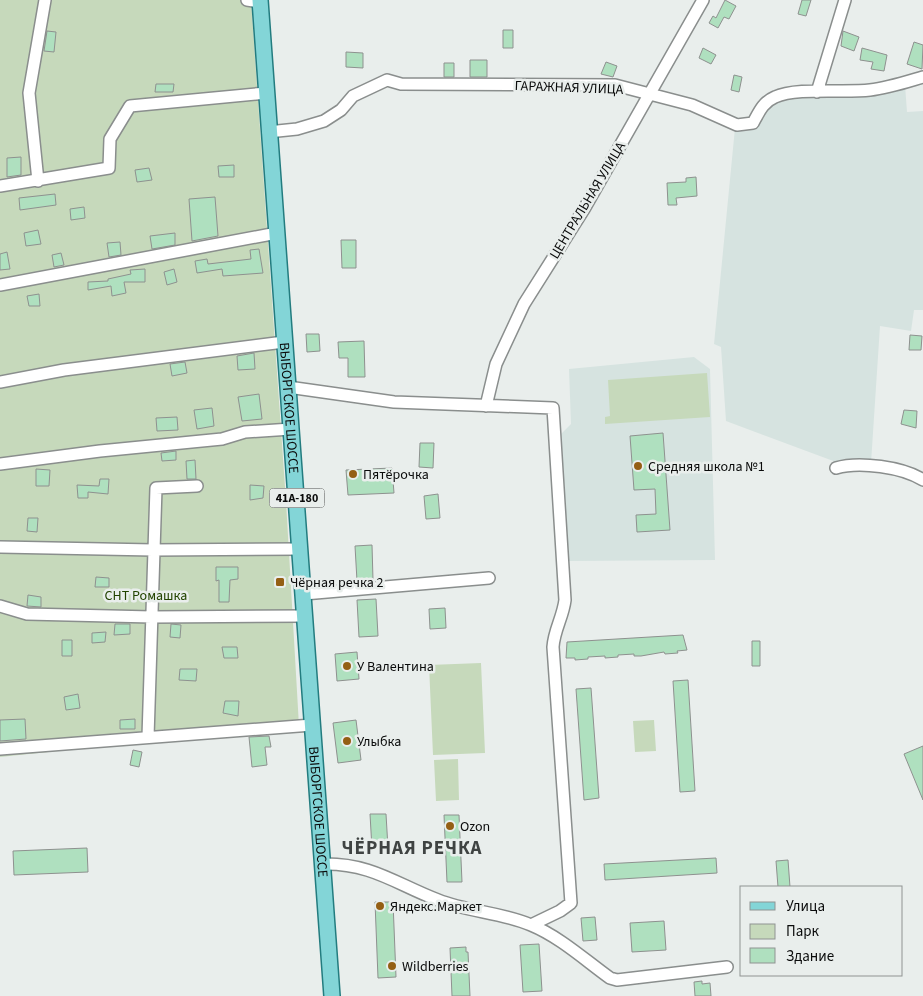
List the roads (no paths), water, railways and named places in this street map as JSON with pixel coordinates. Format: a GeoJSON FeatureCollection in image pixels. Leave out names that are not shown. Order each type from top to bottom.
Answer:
{"type":"FeatureCollection","features":[{"type":"Feature","properties":{"kind":"main road","name":"ВЫБОРГСКОЕ ШОССЕ"},"geometry":{"type":"LineString","coordinates":[[255,1],[266,93],[277,233],[332,996]]}},
{"type":"Feature","properties":{"kind":"street"},"geometry":{"type":"LineString","coordinates":[[38,181],[29,93],[45,0]]}},
{"type":"Feature","properties":{"kind":"street","name":"ЦЕНТРАЛЬНАЯ УЛИЦА"},"geometry":{"type":"LineString","coordinates":[[486,406],[496,364],[524,304],[584,209],[702,0]]}},
{"type":"Feature","properties":{"kind":"street"},"geometry":{"type":"LineString","coordinates":[[817,92],[845,0]]}},
{"type":"Feature","properties":{"kind":"street","name":"ГАРАЖНАЯ УЛИЦА"},"geometry":{"type":"LineString","coordinates":[[268,132],[296,129],[324,121],[341,110],[353,96],[388,80],[401,84],[615,86],[651,93],[692,105],[737,125],[753,122],[763,105],[773,97],[789,91],[873,90],[923,77]]}},
{"type":"Feature","properties":{"kind":"street"},"geometry":{"type":"LineString","coordinates":[[0,186],[109,168],[110,139],[130,106],[266,93]]}},
{"type":"Feature","properties":{"kind":"street"},"geometry":{"type":"LineString","coordinates":[[0,285],[277,233]]}},
{"type":"Feature","properties":{"kind":"street"},"geometry":{"type":"LineString","coordinates":[[0,382],[64,370],[284,342]]}},
{"type":"Feature","properties":{"kind":"street"},"geometry":{"type":"LineString","coordinates":[[288,386],[394,402],[553,408],[565,600],[564,614],[554,637],[553,647],[571,903],[560,912],[531,925]]}},
{"type":"Feature","properties":{"kind":"street"},"geometry":{"type":"LineString","coordinates":[[0,464],[100,451],[222,439],[245,432],[291,429]]}},
{"type":"Feature","properties":{"kind":"street"},"geometry":{"type":"LineString","coordinates":[[836,468],[845,465],[892,468],[923,480]]}},
{"type":"Feature","properties":{"kind":"street"},"geometry":{"type":"LineString","coordinates":[[148,737],[156,488],[197,486]]}},
{"type":"Feature","properties":{"kind":"street"},"geometry":{"type":"LineString","coordinates":[[0,546],[153,550],[300,549]]}},
{"type":"Feature","properties":{"kind":"street"},"geometry":{"type":"LineString","coordinates":[[304,594],[489,578]]}},
{"type":"Feature","properties":{"kind":"street"},"geometry":{"type":"LineString","coordinates":[[0,606],[27,614],[152,617],[305,616]]}},
{"type":"Feature","properties":{"kind":"street"},"geometry":{"type":"LineString","coordinates":[[0,750],[312,725]]}},
{"type":"Feature","properties":{"kind":"street"},"geometry":{"type":"LineString","coordinates":[[323,864],[340,864],[371,869],[438,900],[464,909],[506,916],[531,925],[574,952],[610,978],[617,980],[727,967]]}},
{"type":"Feature","properties":{"kind":"place","name":"Средняя школа №1"},"geometry":{"type":"Point","coordinates":[638,466]}},
{"type":"Feature","properties":{"kind":"place","name":"Пятёрочка"},"geometry":{"type":"Point","coordinates":[353,474]}},
{"type":"Feature","properties":{"kind":"place","name":"Чёрная речка 2"},"geometry":{"type":"Point","coordinates":[280,582]}},
{"type":"Feature","properties":{"kind":"place","name":"У Валентина"},"geometry":{"type":"Point","coordinates":[347,666]}},
{"type":"Feature","properties":{"kind":"place","name":"Улыбка"},"geometry":{"type":"Point","coordinates":[347,741]}},
{"type":"Feature","properties":{"kind":"place","name":"Ozon"},"geometry":{"type":"Point","coordinates":[450,826]}},
{"type":"Feature","properties":{"kind":"place","name":"Яндекс.Маркет"},"geometry":{"type":"Point","coordinates":[380,906]}},
{"type":"Feature","properties":{"kind":"place","name":"Wildberries"},"geometry":{"type":"Point","coordinates":[392,966]}},
{"type":"Feature","properties":{"kind":"district","name":"ЧЁРНАЯ РЕЧКА"},"geometry":{"type":"Point","coordinates":[412,847]}},
{"type":"Feature","properties":{"kind":"park label","name":"СНТ Ромашка"},"geometry":{"type":"Point","coordinates":[146,595]}}]}
